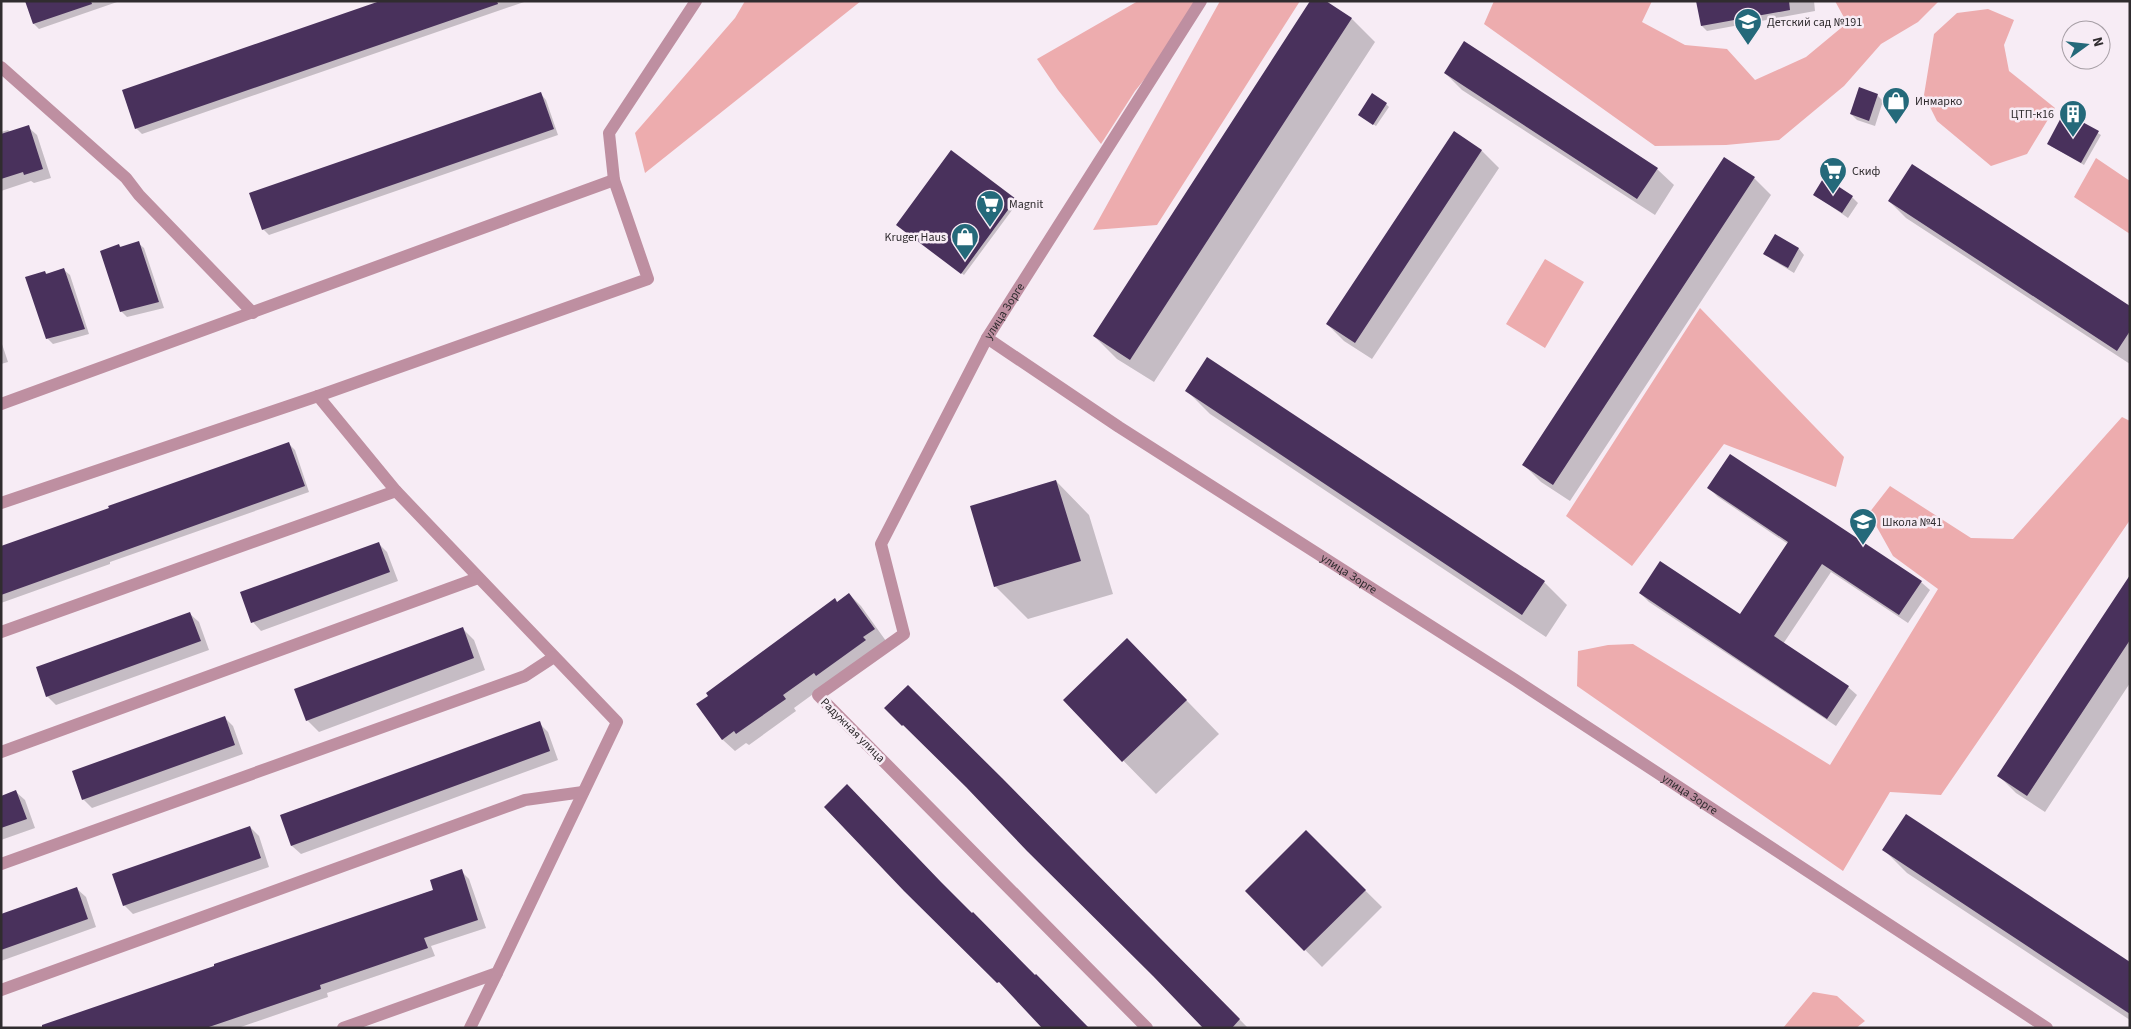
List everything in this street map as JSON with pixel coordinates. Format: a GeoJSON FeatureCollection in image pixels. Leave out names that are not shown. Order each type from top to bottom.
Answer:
{"type":"FeatureCollection","features":[{"type":"Feature","properties":{"kind":"street"},"geometry":{"type":"LineString","coordinates":[[1,503],[318,396],[648,280],[614,180],[609,133],[696,1]]}},
{"type":"Feature","properties":{"kind":"street","name":"улица Зорге"},"geometry":{"type":"LineString","coordinates":[[1201,1],[987,338],[1128,432],[1514,679],[2047,1028]]}},
{"type":"Feature","properties":{"kind":"street"},"geometry":{"type":"LineString","coordinates":[[1,67],[126,178],[139,195],[252,313]]}},
{"type":"Feature","properties":{"kind":"street"},"geometry":{"type":"LineString","coordinates":[[1,404],[614,180]]}},
{"type":"Feature","properties":{"kind":"street","name":"Радужная улица"},"geometry":{"type":"LineString","coordinates":[[987,338],[882,544],[904,634],[818,695],[1147,1028]]}},
{"type":"Feature","properties":{"kind":"street"},"geometry":{"type":"LineString","coordinates":[[318,396],[396,491],[617,722],[470,1028]]}},
{"type":"Feature","properties":{"kind":"street"},"geometry":{"type":"LineString","coordinates":[[1,632],[396,491]]}},
{"type":"Feature","properties":{"kind":"street"},"geometry":{"type":"LineString","coordinates":[[1,752],[478,578]]}},
{"type":"Feature","properties":{"kind":"street"},"geometry":{"type":"LineString","coordinates":[[1,864],[524,676],[554,657]]}},
{"type":"Feature","properties":{"kind":"street"},"geometry":{"type":"LineString","coordinates":[[1,990],[525,800],[583,792]]}},
{"type":"Feature","properties":{"kind":"street"},"geometry":{"type":"LineString","coordinates":[[343,1028],[497,973]]}},
{"type":"Feature","properties":{"kind":"shaded area"},"geometry":{"type":"Polygon","coordinates":[[[745,1],[861,1],[645,173],[635,133],[735,18],[745,1]]]}},
{"type":"Feature","properties":{"kind":"shaded area"},"geometry":{"type":"Polygon","coordinates":[[[1138,1],[1196,1],[1200,10],[1135,91],[1101,144],[1058,90],[1037,59],[1138,1]]]}},
{"type":"Feature","properties":{"kind":"shaded area"},"geometry":{"type":"Polygon","coordinates":[[[1220,1],[1300,1],[1157,225],[1093,230],[1220,1]]]}},
{"type":"Feature","properties":{"kind":"shaded area"},"geometry":{"type":"Polygon","coordinates":[[[1494,1],[1652,1],[1642,22],[1685,45],[1727,49],[1755,80],[1806,57],[1847,23],[1835,1],[1939,1],[1918,22],[1881,44],[1844,86],[1779,140],[1726,145],[1655,146],[1484,24],[1494,1]]]}},
{"type":"Feature","properties":{"kind":"shaded area"},"geometry":{"type":"Polygon","coordinates":[[[1988,9],[2014,20],[2004,45],[2009,71],[2055,108],[2027,154],[1991,166],[1937,121],[1924,95],[1934,34],[1957,13],[1988,9]]]}},
{"type":"Feature","properties":{"kind":"shaded area"},"geometry":{"type":"Polygon","coordinates":[[[2096,158],[2130,181],[2130,234],[2074,197],[2096,158]]]}},
{"type":"Feature","properties":{"kind":"shaded area"},"geometry":{"type":"Polygon","coordinates":[[[1545,259],[1584,282],[1545,348],[1506,324],[1545,259]]]}},
{"type":"Feature","properties":{"kind":"shaded area"},"geometry":{"type":"Polygon","coordinates":[[[1700,308],[1844,457],[1836,487],[1724,444],[1632,566],[1566,516],[1700,308]]]}},
{"type":"Feature","properties":{"kind":"shaded area"},"geometry":{"type":"Polygon","coordinates":[[[2122,417],[2130,421],[2130,520],[1941,795],[1890,792],[1843,871],[1577,686],[1578,651],[1608,645],[1633,644],[1830,765],[1938,589],[1893,556],[1869,513],[1890,486],[1971,538],[2013,539],[2122,417]]]}},
{"type":"Feature","properties":{"kind":"shaded area"},"geometry":{"type":"Polygon","coordinates":[[[1813,992],[1837,996],[1865,1021],[1856,1028],[1783,1028],[1813,992]]]}},
{"type":"Feature","properties":{"kind":"building"},"geometry":{"type":"Polygon","coordinates":[[[25,1],[91,1],[92,4],[33,24],[25,1]]]}},
{"type":"Feature","properties":{"kind":"building"},"geometry":{"type":"Polygon","coordinates":[[[380,1],[497,1],[498,4],[135,129],[122,90],[380,1]]]}},
{"type":"Feature","properties":{"kind":"building"},"geometry":{"type":"Polygon","coordinates":[[[1310,1],[1326,1],[1352,18],[1130,360],[1093,336],[1310,1]]]}},
{"type":"Feature","properties":{"kind":"building"},"geometry":{"type":"Polygon","coordinates":[[[1696,1],[1789,1],[1790,10],[1701,26],[1696,1]]]}},
{"type":"Feature","properties":{"kind":"building"},"geometry":{"type":"Polygon","coordinates":[[[1464,41],[1658,168],[1637,199],[1444,73],[1464,41]]]}},
{"type":"Feature","properties":{"kind":"building"},"geometry":{"type":"Polygon","coordinates":[[[1859,87],[1878,94],[1869,121],[1850,114],[1859,87]]]}},
{"type":"Feature","properties":{"kind":"building"},"geometry":{"type":"Polygon","coordinates":[[[541,92],[554,129],[262,230],[249,193],[541,92]]]}},
{"type":"Feature","properties":{"kind":"building"},"geometry":{"type":"Polygon","coordinates":[[[1372,93],[1387,103],[1373,125],[1358,115],[1372,93]]]}},
{"type":"Feature","properties":{"kind":"building","name":"ЦТП-к16"},"geometry":{"type":"Polygon","coordinates":[[[2064,112],[2099,131],[2081,163],[2047,144],[2064,112]]]}},
{"type":"Feature","properties":{"kind":"building"},"geometry":{"type":"Polygon","coordinates":[[[29,125],[43,169],[24,175],[23,172],[1,179],[1,134],[29,125]]]}},
{"type":"Feature","properties":{"kind":"building"},"geometry":{"type":"Polygon","coordinates":[[[1454,131],[1482,150],[1355,343],[1326,324],[1454,131]]]}},
{"type":"Feature","properties":{"kind":"building"},"geometry":{"type":"Polygon","coordinates":[[[951,150],[1016,199],[961,274],[896,225],[951,150]]]}},
{"type":"Feature","properties":{"kind":"building"},"geometry":{"type":"Polygon","coordinates":[[[1724,157],[1755,177],[1553,485],[1522,465],[1724,157]]]}},
{"type":"Feature","properties":{"kind":"building"},"geometry":{"type":"Polygon","coordinates":[[[1912,164],[2130,306],[2130,331],[2117,351],[1888,201],[1912,164]]]}},
{"type":"Feature","properties":{"kind":"building","name":"Скиф"},"geometry":{"type":"Polygon","coordinates":[[[1824,177],[1853,196],[1842,213],[1813,195],[1824,177]]]}},
{"type":"Feature","properties":{"kind":"building"},"geometry":{"type":"Polygon","coordinates":[[[1775,234],[1799,248],[1788,268],[1763,254],[1775,234]]]}},
{"type":"Feature","properties":{"kind":"building"},"geometry":{"type":"Polygon","coordinates":[[[139,241],[159,302],[120,312],[100,251],[119,244],[120,247],[139,241]]]}},
{"type":"Feature","properties":{"kind":"building"},"geometry":{"type":"Polygon","coordinates":[[[64,268],[85,329],[46,339],[25,277],[45,271],[46,274],[64,268]]]}},
{"type":"Feature","properties":{"kind":"building"},"geometry":{"type":"Polygon","coordinates":[[[1207,357],[1545,581],[1522,615],[1185,391],[1207,357]]]}},
{"type":"Feature","properties":{"kind":"building"},"geometry":{"type":"Polygon","coordinates":[[[289,442],[305,486],[1,595],[1,546],[289,442]]]}},
{"type":"Feature","properties":{"kind":"building"},"geometry":{"type":"Polygon","coordinates":[[[1730,454],[1922,581],[1899,615],[1822,564],[1774,636],[1849,686],[1827,719],[1639,593],[1660,561],[1740,614],[1788,542],[1707,488],[1730,454]]]}},
{"type":"Feature","properties":{"kind":"building"},"geometry":{"type":"Polygon","coordinates":[[[1056,480],[1081,561],[994,587],[970,506],[1056,480]]]}},
{"type":"Feature","properties":{"kind":"building"},"geometry":{"type":"Polygon","coordinates":[[[379,542],[390,572],[251,623],[240,592],[379,542]]]}},
{"type":"Feature","properties":{"kind":"building"},"geometry":{"type":"Polygon","coordinates":[[[2130,575],[2130,640],[2027,796],[1997,776],[2130,575]]]}},
{"type":"Feature","properties":{"kind":"building"},"geometry":{"type":"Polygon","coordinates":[[[849,593],[875,629],[863,637],[866,640],[816,676],[814,673],[783,695],[786,699],[736,734],[734,731],[722,740],[696,704],[708,696],[706,693],[835,598],[837,602],[849,593]]]}},
{"type":"Feature","properties":{"kind":"building"},"geometry":{"type":"Polygon","coordinates":[[[190,612],[201,641],[46,697],[36,667],[190,612]]]}},
{"type":"Feature","properties":{"kind":"building"},"geometry":{"type":"Polygon","coordinates":[[[463,627],[474,658],[306,721],[294,689],[463,627]]]}},
{"type":"Feature","properties":{"kind":"building"},"geometry":{"type":"Polygon","coordinates":[[[1127,638],[1187,700],[1122,762],[1063,700],[1127,638]]]}},
{"type":"Feature","properties":{"kind":"building"},"geometry":{"type":"Polygon","coordinates":[[[908,685],[1240,1019],[1232,1028],[1203,1028],[966,787],[884,708],[908,685]]]}},
{"type":"Feature","properties":{"kind":"building"},"geometry":{"type":"Polygon","coordinates":[[[225,716],[235,745],[82,800],[72,771],[225,716]]]}},
{"type":"Feature","properties":{"kind":"building"},"geometry":{"type":"Polygon","coordinates":[[[540,721],[550,751],[291,846],[280,815],[540,721]]]}},
{"type":"Feature","properties":{"kind":"building"},"geometry":{"type":"Polygon","coordinates":[[[847,784],[941,882],[1089,1028],[1042,1028],[999,982],[997,983],[904,891],[824,807],[847,784]]]}},
{"type":"Feature","properties":{"kind":"building"},"geometry":{"type":"Polygon","coordinates":[[[16,790],[27,819],[1,828],[1,796],[16,790]]]}},
{"type":"Feature","properties":{"kind":"building"},"geometry":{"type":"Polygon","coordinates":[[[1906,814],[2130,962],[2130,1014],[1882,850],[1906,814]]]}},
{"type":"Feature","properties":{"kind":"building"},"geometry":{"type":"Polygon","coordinates":[[[250,826],[261,858],[123,906],[112,874],[250,826]]]}},
{"type":"Feature","properties":{"kind":"building"},"geometry":{"type":"Polygon","coordinates":[[[1306,830],[1366,890],[1304,951],[1245,891],[1306,830]]]}},
{"type":"Feature","properties":{"kind":"building"},"geometry":{"type":"Polygon","coordinates":[[[462,869],[478,920],[424,938],[428,948],[320,985],[321,989],[206,1028],[42,1028],[42,1025],[214,966],[214,964],[433,890],[430,880],[462,869]]]}},
{"type":"Feature","properties":{"kind":"building"},"geometry":{"type":"Polygon","coordinates":[[[77,887],[88,919],[1,950],[1,914],[77,887]]]}},
{"type":"Feature","properties":{"kind":"place","name":"Детский сад №191"},"geometry":{"type":"Point","coordinates":[1748,46]}},
{"type":"Feature","properties":{"kind":"place","name":"Инмарко"},"geometry":{"type":"Point","coordinates":[1896,125]}},
{"type":"Feature","properties":{"kind":"place","name":"ЦТП-к16"},"geometry":{"type":"Point","coordinates":[2073,138]}},
{"type":"Feature","properties":{"kind":"place","name":"Скиф"},"geometry":{"type":"Point","coordinates":[1833,195]}},
{"type":"Feature","properties":{"kind":"place","name":"Magnit"},"geometry":{"type":"Point","coordinates":[990,228]}},
{"type":"Feature","properties":{"kind":"place","name":"Kruger Haus"},"geometry":{"type":"Point","coordinates":[965,261]}},
{"type":"Feature","properties":{"kind":"place","name":"Школа №41"},"geometry":{"type":"Point","coordinates":[1863,546]}}]}
